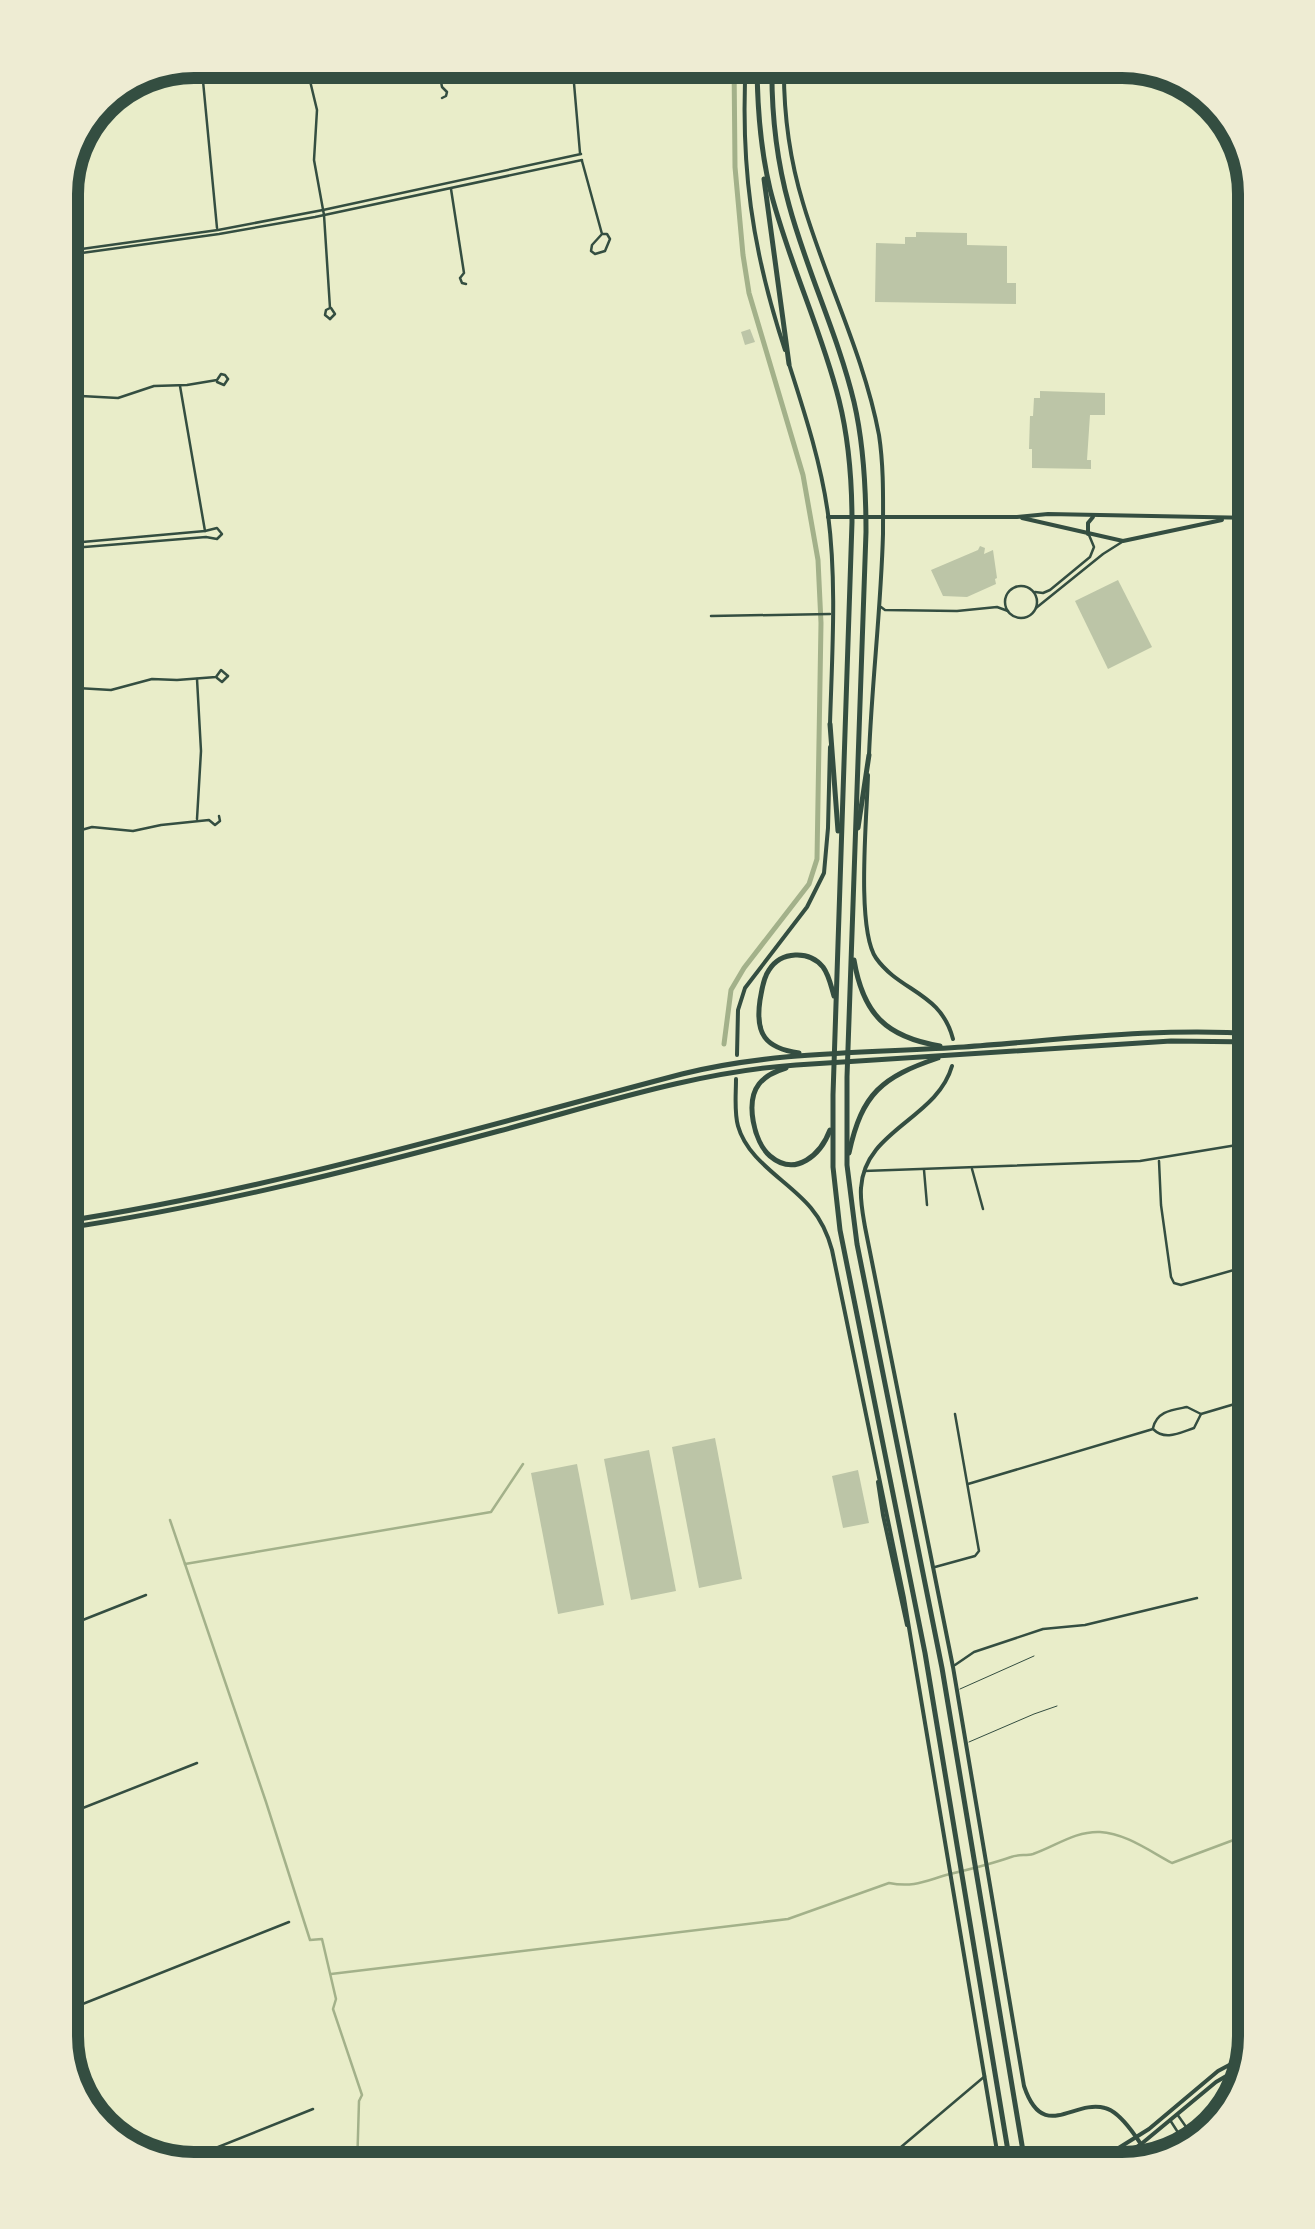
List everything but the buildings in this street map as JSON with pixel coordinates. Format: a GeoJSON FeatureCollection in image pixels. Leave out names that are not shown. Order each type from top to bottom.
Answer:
{"type":"FeatureCollection","features":[{"type":"Feature","properties":{"kind":"highway"},"geometry":{"type":"LineString","coordinates":[[757,78],[765,185],[790,364]]}},
{"type":"Feature","properties":{"kind":"highway"},"geometry":{"type":"LineString","coordinates":[[772,78],[780,171],[850,384],[863,451],[866,532],[847,1166],[859,1257],[936,1636],[1023,2152]]}},
{"type":"Feature","properties":{"kind":"highway"},"geometry":{"type":"LineString","coordinates":[[763,156],[778,218],[839,399],[852,500],[832,1122],[835,1187],[844,1258],[919,1622],[1009,2152]]}},
{"type":"Feature","properties":{"kind":"highway"},"geometry":{"type":"LineString","coordinates":[[830,724],[840,847]]}},
{"type":"Feature","properties":{"kind":"highway"},"geometry":{"type":"LineString","coordinates":[[854,850],[869,755]]}},
{"type":"Feature","properties":{"kind":"highway"},"geometry":{"type":"LineString","coordinates":[[852,942],[861,992],[880,1021],[894,1032],[917,1041],[959,1047]]}},
{"type":"Feature","properties":{"kind":"highway"},"geometry":{"type":"LineString","coordinates":[[812,1056],[780,1050],[764,1036],[758,1016],[766,974],[782,958],[811,958],[826,972],[836,1003]]}},
{"type":"Feature","properties":{"kind":"highway"},"geometry":{"type":"LineString","coordinates":[[78,1219],[304,1174],[698,1070],[749,1061],[1182,1033],[1238,1034]]}},
{"type":"Feature","properties":{"kind":"highway"},"geometry":{"type":"LineString","coordinates":[[78,1226],[296,1184],[675,1084],[738,1071],[1171,1041],[1238,1042]]}},
{"type":"Feature","properties":{"kind":"highway"},"geometry":{"type":"LineString","coordinates":[[847,1166],[861,1113],[874,1093],[898,1074],[946,1056]]}},
{"type":"Feature","properties":{"kind":"highway"},"geometry":{"type":"LineString","coordinates":[[796,1064],[767,1076],[754,1093],[752,1112],[764,1150],[780,1162],[804,1162],[824,1145],[832,1122]]}},
{"type":"Feature","properties":{"kind":"street"},"geometry":{"type":"LineString","coordinates":[[203,78],[218,232]]}},
{"type":"Feature","properties":{"kind":"street"},"geometry":{"type":"LineString","coordinates":[[309,78],[318,110],[314,160],[323,213],[330,308]]}},
{"type":"Feature","properties":{"kind":"street"},"geometry":{"type":"LineString","coordinates":[[438,78],[438,91]]}},
{"type":"Feature","properties":{"kind":"street"},"geometry":{"type":"LineString","coordinates":[[574,78],[581,157],[602,234]]}},
{"type":"Feature","properties":{"kind":"street"},"geometry":{"type":"LineString","coordinates":[[737,1056],[738,1010],[745,988],[807,907],[824,873],[832,614],[832,552],[818,458],[765,286],[751,218],[744,146],[744,78]]}},
{"type":"Feature","properties":{"kind":"street"},"geometry":{"type":"LineString","coordinates":[[785,78],[786,125],[796,181],[855,350],[879,437],[882,464],[882,610],[869,755],[864,912],[867,939],[884,968],[938,1007],[953,1040]]}},
{"type":"Feature","properties":{"kind":"street"},"geometry":{"type":"LineString","coordinates":[[78,251],[323,213],[581,157]]}},
{"type":"Feature","properties":{"kind":"street"},"geometry":{"type":"LineString","coordinates":[[450,185],[468,283],[462,283],[460,277],[464,273]]}},
{"type":"Feature","properties":{"kind":"street"},"geometry":{"type":"LineString","coordinates":[[78,245],[81,251]]}},
{"type":"Feature","properties":{"kind":"street"},"geometry":{"type":"LineString","coordinates":[[78,396],[118,398],[154,386],[217,380]]}},
{"type":"Feature","properties":{"kind":"street"},"geometry":{"type":"LineString","coordinates":[[180,385],[205,534]]}},
{"type":"Feature","properties":{"kind":"street"},"geometry":{"type":"LineString","coordinates":[[828,517],[1036,514],[1238,518]]}},
{"type":"Feature","properties":{"kind":"street"},"geometry":{"type":"LineString","coordinates":[[993,607],[1016,586],[1046,592],[1092,556],[1088,521],[1097,515]]}},
{"type":"Feature","properties":{"kind":"street"},"geometry":{"type":"LineString","coordinates":[[1153,516],[1158,525],[1153,535]]}},
{"type":"Feature","properties":{"kind":"street"},"geometry":{"type":"LineString","coordinates":[[1017,517],[1123,541]]}},
{"type":"Feature","properties":{"kind":"street"},"geometry":{"type":"LineString","coordinates":[[882,610],[957,611],[993,607],[1023,618],[1123,541],[1232,518]]}},
{"type":"Feature","properties":{"kind":"street"},"geometry":{"type":"LineString","coordinates":[[78,545],[205,534],[219,528],[222,534],[218,539],[205,534]]}},
{"type":"Feature","properties":{"kind":"street"},"geometry":{"type":"LineString","coordinates":[[212,530],[212,537]]}},
{"type":"Feature","properties":{"kind":"street"},"geometry":{"type":"LineString","coordinates":[[1033,591],[1036,608]]}},
{"type":"Feature","properties":{"kind":"street"},"geometry":{"type":"LineString","coordinates":[[1005,598],[1008,611]]}},
{"type":"Feature","properties":{"kind":"street"},"geometry":{"type":"LineString","coordinates":[[711,616],[832,614]]}},
{"type":"Feature","properties":{"kind":"street"},"geometry":{"type":"LineString","coordinates":[[78,688],[111,690],[152,678],[216,676]]}},
{"type":"Feature","properties":{"kind":"street"},"geometry":{"type":"LineString","coordinates":[[197,679],[202,750],[197,821]]}},
{"type":"Feature","properties":{"kind":"street"},"geometry":{"type":"LineString","coordinates":[[78,831],[92,827],[138,830],[209,820]]}},
{"type":"Feature","properties":{"kind":"street"},"geometry":{"type":"LineString","coordinates":[[952,1066],[937,1097],[878,1147],[864,1171],[860,1191],[865,1228],[953,1667],[1023,2082],[1029,2100],[1040,2111],[1054,2116],[1091,2107],[1108,2108],[1120,2117],[1142,2149]]}},
{"type":"Feature","properties":{"kind":"street"},"geometry":{"type":"LineString","coordinates":[[736,1079],[737,1119],[747,1145],[810,1206],[827,1235],[836,1265],[910,1634],[997,2152]]}},
{"type":"Feature","properties":{"kind":"street"},"geometry":{"type":"LineString","coordinates":[[864,1171],[1158,1159],[1238,1145]]}},
{"type":"Feature","properties":{"kind":"street"},"geometry":{"type":"LineString","coordinates":[[1158,1159],[1174,1283],[1181,1285],[1238,1269]]}},
{"type":"Feature","properties":{"kind":"street"},"geometry":{"type":"LineString","coordinates":[[972,1167],[983,1210]]}},
{"type":"Feature","properties":{"kind":"street"},"geometry":{"type":"LineString","coordinates":[[924,1169],[927,1205]]}},
{"type":"Feature","properties":{"kind":"street"},"geometry":{"type":"LineString","coordinates":[[1153,1429],[1157,1417],[1164,1412],[1187,1406],[1201,1414],[1238,1403]]}},
{"type":"Feature","properties":{"kind":"street"},"geometry":{"type":"LineString","coordinates":[[934,1568],[978,1553],[955,1414]]}},
{"type":"Feature","properties":{"kind":"street"},"geometry":{"type":"LineString","coordinates":[[968,1484],[1153,1429],[1164,1436],[1180,1433],[1196,1427],[1201,1414]]}},
{"type":"Feature","properties":{"kind":"street"},"geometry":{"type":"LineString","coordinates":[[78,1622],[146,1595]]}},
{"type":"Feature","properties":{"kind":"street"},"geometry":{"type":"LineString","coordinates":[[953,1667],[979,1650],[1043,1629],[1100,1622],[1197,1598]]}},
{"type":"Feature","properties":{"kind":"street"},"geometry":{"type":"LineString","coordinates":[[78,1810],[197,1763]]}},
{"type":"Feature","properties":{"kind":"street"},"geometry":{"type":"LineString","coordinates":[[78,2006],[289,1922]]}},
{"type":"Feature","properties":{"kind":"street"},"geometry":{"type":"LineString","coordinates":[[1112,2152],[1235,2062]]}},
{"type":"Feature","properties":{"kind":"street"},"geometry":{"type":"LineString","coordinates":[[1131,2151],[1232,2073]]}},
{"type":"Feature","properties":{"kind":"street"},"geometry":{"type":"LineString","coordinates":[[895,2152],[985,2076]]}},
{"type":"Feature","properties":{"kind":"street"},"geometry":{"type":"LineString","coordinates":[[1174,2108],[1188,2130]]}},
{"type":"Feature","properties":{"kind":"street"},"geometry":{"type":"LineString","coordinates":[[206,2151],[313,2109]]}},
{"type":"Feature","properties":{"kind":"street"},"geometry":{"type":"LineString","coordinates":[[1166,2114],[1180,2136]]}},
{"type":"Feature","properties":{"kind":"lane"},"geometry":{"type":"LineString","coordinates":[[957,1690],[1034,1656]]}},
{"type":"Feature","properties":{"kind":"lane"},"geometry":{"type":"LineString","coordinates":[[966,1744],[1056,1706]]}},
{"type":"Feature","properties":{"kind":"waterway"},"geometry":{"type":"LineString","coordinates":[[724,1044],[731,990],[809,884],[817,859],[821,623],[818,560],[803,475],[749,293],[735,167],[734,78]]}},
{"type":"Feature","properties":{"kind":"waterway"},"geometry":{"type":"LineString","coordinates":[[170,1520],[185,1564],[491,1512],[523,1464]]}},
{"type":"Feature","properties":{"kind":"waterway"},"geometry":{"type":"LineString","coordinates":[[185,1564],[310,1940],[322,1939],[336,1999],[333,2009],[362,2095],[358,2151]]}},
{"type":"Feature","properties":{"kind":"waterway"},"geometry":{"type":"LineString","coordinates":[[331,1974],[788,1919],[889,1883],[921,1883],[1033,1854],[1091,1832],[1119,1836],[1172,1863],[1238,1838]]}}]}
